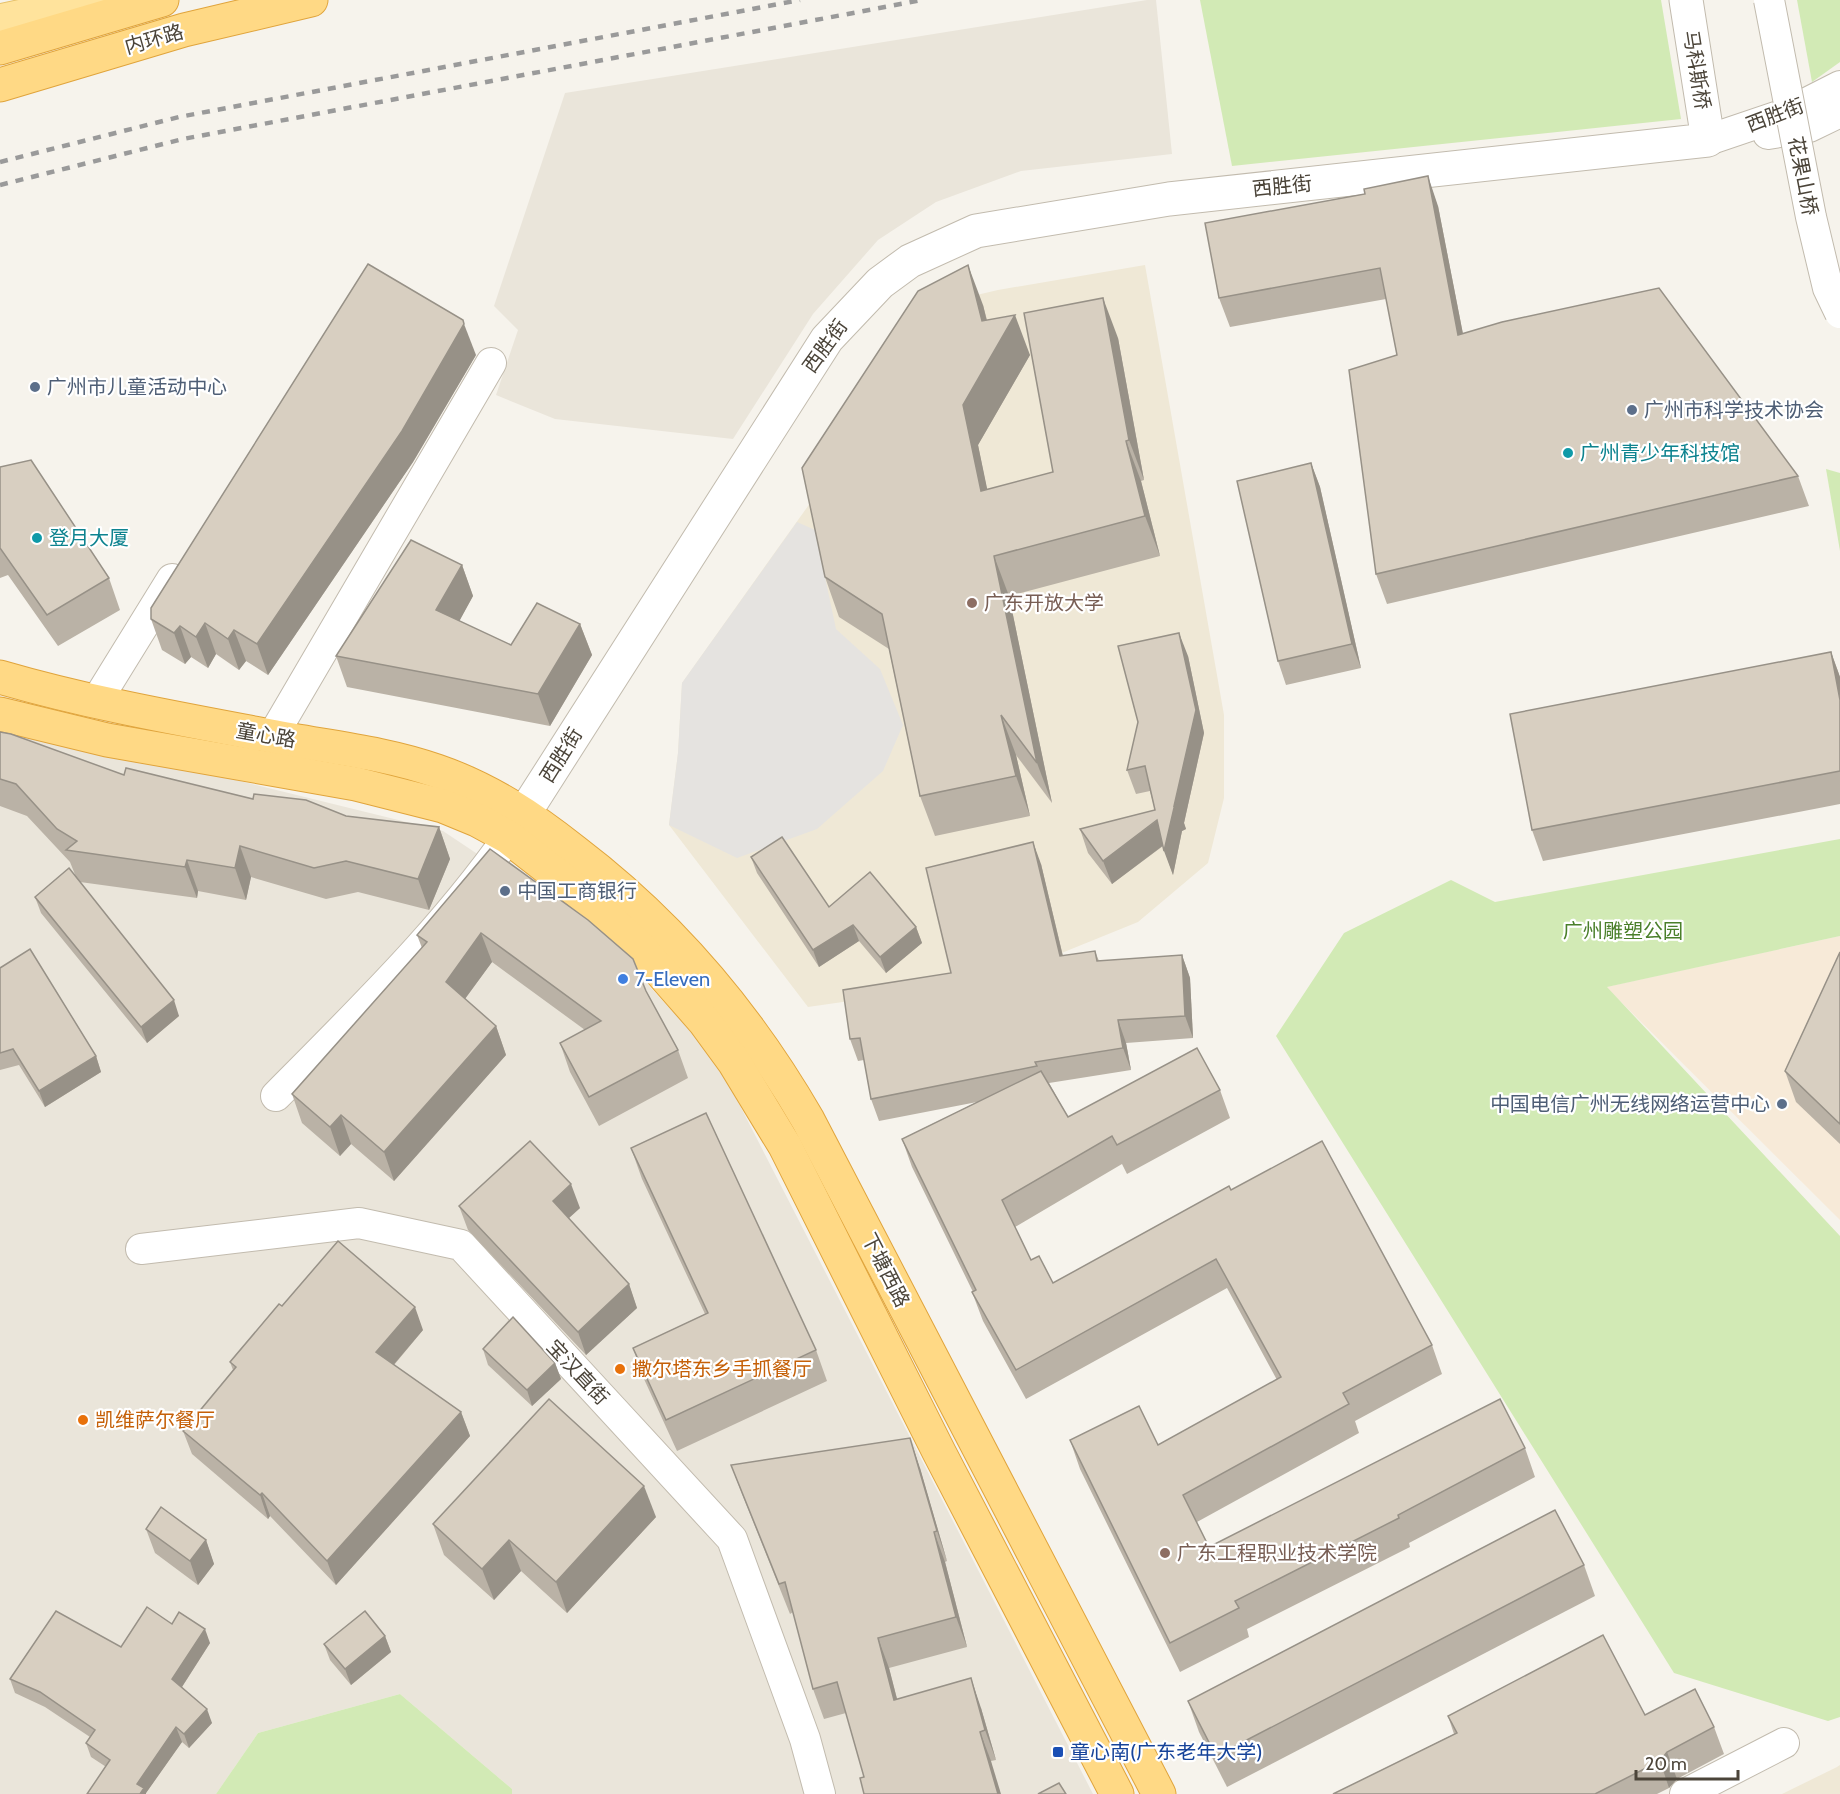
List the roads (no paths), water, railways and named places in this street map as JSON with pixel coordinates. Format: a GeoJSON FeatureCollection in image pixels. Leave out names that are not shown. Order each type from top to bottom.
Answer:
{"type":"FeatureCollection","features":[{"type":"Feature","properties":{"kind":"highway","name":"内环路"},"geometry":{"type":"LineString","coordinates":[[0,48],[162,0]]}},
{"type":"Feature","properties":{"kind":"highway","name":"内环路"},"geometry":{"type":"LineString","coordinates":[[0,85],[184,30],[311,0]]}},
{"type":"Feature","properties":{"kind":"highway","name":"童心路"},"geometry":{"type":"LineString","coordinates":[[0,677],[96,702],[272,737],[339,747],[435,770],[472,784],[517,825]]}},
{"type":"Feature","properties":{"kind":"highway","name":"童心路"},"geometry":{"type":"LineString","coordinates":[[0,714],[107,740],[356,784],[517,825]]}},
{"type":"Feature","properties":{"kind":"highway","name":"下塘西路"},"geometry":{"type":"LineString","coordinates":[[517,825],[581,894],[640,948],[704,1021],[734,1062],[785,1146],[945,1464],[1117,1794]]}},
{"type":"Feature","properties":{"kind":"highway","name":"下塘西路"},"geometry":{"type":"LineString","coordinates":[[517,825],[602,872],[663,928],[712,981],[781,1072],[842,1184],[1159,1794]]}},
{"type":"Feature","properties":{"kind":"main road"},"geometry":{"type":"LineString","coordinates":[[0,21],[95,0]]}},
{"type":"Feature","properties":{"kind":"street","name":"马科斯桥"},"geometry":{"type":"LineString","coordinates":[[1686,0],[1708,140]]}},
{"type":"Feature","properties":{"kind":"street","name":"花果山桥"},"geometry":{"type":"LineString","coordinates":[[1769,0],[1811,217],[1828,288],[1840,314]]}},
{"type":"Feature","properties":{"kind":"street","name":"西胜街"},"geometry":{"type":"LineString","coordinates":[[1708,140],[1785,114],[1840,86]]}},
{"type":"Feature","properties":{"kind":"street","name":"西胜街"},"geometry":{"type":"LineString","coordinates":[[276,1096],[379,992],[471,886],[517,825],[827,339],[880,283],[910,261],[976,231],[1076,213],[1245,190],[1785,133],[1814,125],[1840,112]]}},
{"type":"Feature","properties":{"kind":"street"},"geometry":{"type":"LineString","coordinates":[[272,737],[491,363]]}},
{"type":"Feature","properties":{"kind":"street"},"geometry":{"type":"LineString","coordinates":[[96,702],[184,561]]}},
{"type":"Feature","properties":{"kind":"street","name":"宝汉直街"},"geometry":{"type":"LineString","coordinates":[[141,1249],[359,1223],[461,1245],[732,1539],[805,1739],[820,1794]]}},
{"type":"Feature","properties":{"kind":"street"},"geometry":{"type":"LineString","coordinates":[[1685,1794],[1784,1743]]}},
{"type":"Feature","properties":{"kind":"railway"},"geometry":{"type":"LineString","coordinates":[[0,162],[179,117],[800,0]]}},
{"type":"Feature","properties":{"kind":"railway"},"geometry":{"type":"LineString","coordinates":[[0,185],[183,139],[922,0]]}},
{"type":"Feature","properties":{"kind":"place","name":"广州市儿童活动中心"},"geometry":{"type":"Point","coordinates":[35,387]}},
{"type":"Feature","properties":{"kind":"place","name":"广州市科学技术协会"},"geometry":{"type":"Point","coordinates":[1632,410]}},
{"type":"Feature","properties":{"kind":"place","name":"广州青少年科技馆"},"geometry":{"type":"Point","coordinates":[1568,453]}},
{"type":"Feature","properties":{"kind":"place","name":"登月大厦"},"geometry":{"type":"Point","coordinates":[37,538]}},
{"type":"Feature","properties":{"kind":"place","name":"广东开放大学"},"geometry":{"type":"Point","coordinates":[972,603]}},
{"type":"Feature","properties":{"kind":"place","name":"中国工商银行"},"geometry":{"type":"Point","coordinates":[505,891]}},
{"type":"Feature","properties":{"kind":"place","name":"7-Eleven"},"geometry":{"type":"Point","coordinates":[623,979]}},
{"type":"Feature","properties":{"kind":"place","name":"中国电信广州无线网络运营中心"},"geometry":{"type":"Point","coordinates":[1782,1104]}},
{"type":"Feature","properties":{"kind":"place","name":"撒尔塔东乡手抓餐厅"},"geometry":{"type":"Point","coordinates":[620,1369]}},
{"type":"Feature","properties":{"kind":"place","name":"凯维萨尔餐厅"},"geometry":{"type":"Point","coordinates":[83,1420]}},
{"type":"Feature","properties":{"kind":"place","name":"广东工程职业技术学院"},"geometry":{"type":"Point","coordinates":[1165,1553]}},
{"type":"Feature","properties":{"kind":"place","name":"童心南(广东老年大学)"},"geometry":{"type":"Point","coordinates":[1058,1752]}},
{"type":"Feature","properties":{"kind":"park label","name":"广州雕塑公园"},"geometry":{"type":"Point","coordinates":[1623,931]}}]}
